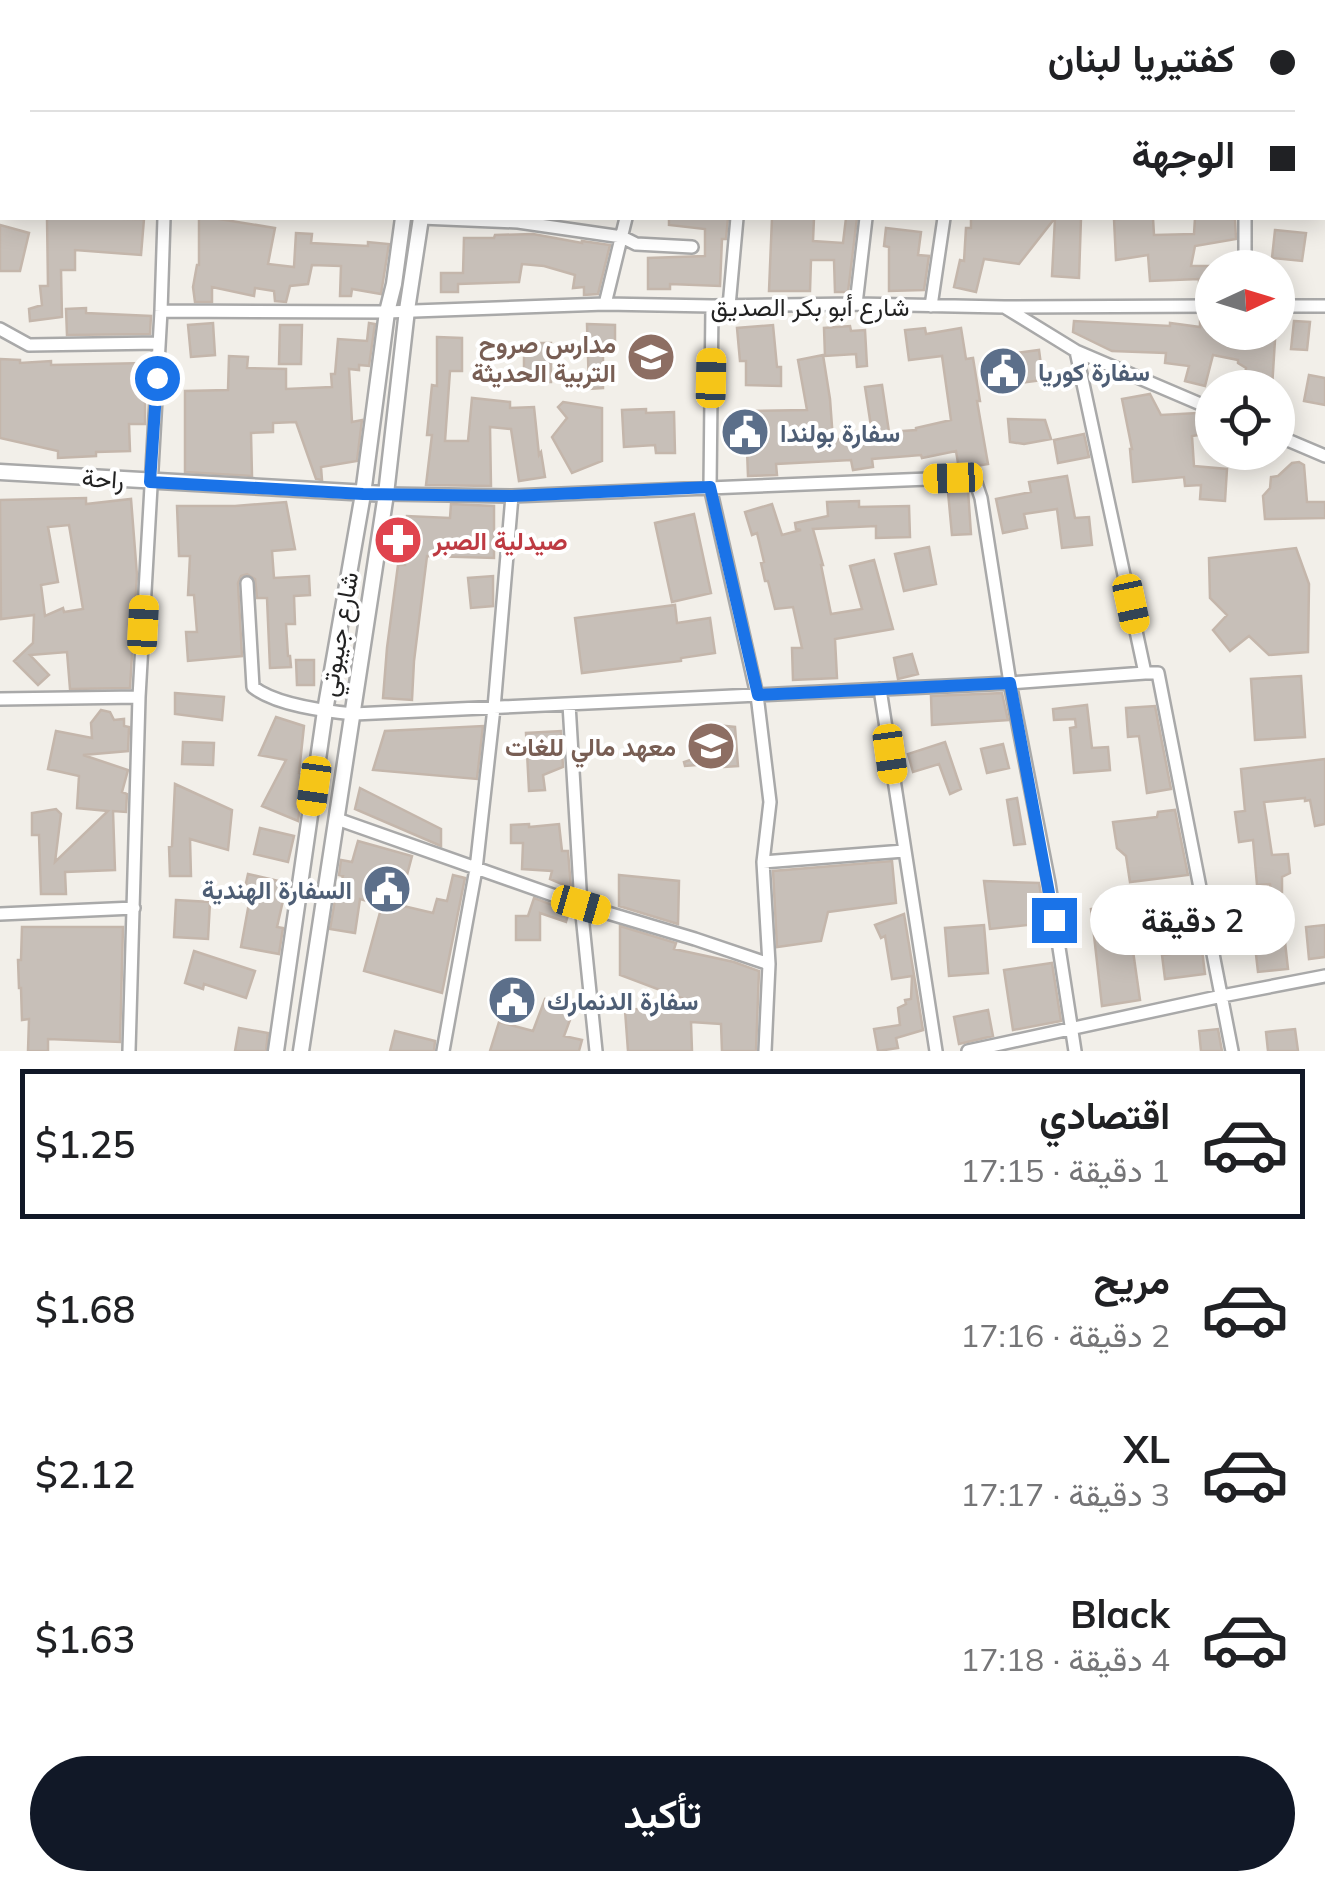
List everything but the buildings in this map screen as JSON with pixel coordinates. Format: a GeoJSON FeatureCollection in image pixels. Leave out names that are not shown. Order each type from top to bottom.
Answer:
{"type":"FeatureCollection","features":[{"type":"Feature","properties":{"kind":"street"},"geometry":{"type":"LineString","coordinates":[[129,1051],[139,697],[164,220]]}},
{"type":"Feature","properties":{"kind":"street","name":"شارع جيبوتي"},"geometry":{"type":"LineString","coordinates":[[276,1051],[403,220]]}},
{"type":"Feature","properties":{"kind":"street","name":"شارع جيبوتي"},"geometry":{"type":"LineString","coordinates":[[300,1051],[386,494],[421,220]]}},
{"type":"Feature","properties":{"kind":"street"},"geometry":{"type":"LineString","coordinates":[[519,220],[622,237],[636,244],[692,247]]}},
{"type":"Feature","properties":{"kind":"street"},"geometry":{"type":"LineString","coordinates":[[605,304],[626,220]]}},
{"type":"Feature","properties":{"kind":"street"},"geometry":{"type":"LineString","coordinates":[[728,306],[738,220]]}},
{"type":"Feature","properties":{"kind":"street"},"geometry":{"type":"LineString","coordinates":[[856,304],[866,220]]}},
{"type":"Feature","properties":{"kind":"street"},"geometry":{"type":"LineString","coordinates":[[931,306],[944,220]]}},
{"type":"Feature","properties":{"kind":"street"},"geometry":{"type":"LineString","coordinates":[[1245,250],[1246,220]]}},
{"type":"Feature","properties":{"kind":"street","name":"شارع أبو بكر الصديق"},"geometry":{"type":"LineString","coordinates":[[161,310],[387,312],[605,304],[1195,306]]}},
{"type":"Feature","properties":{"kind":"street"},"geometry":{"type":"LineString","coordinates":[[712,306],[710,487],[758,695],[770,802],[763,862],[768,964],[765,1051]]}},
{"type":"Feature","properties":{"kind":"street"},"geometry":{"type":"LineString","coordinates":[[1004,306],[1076,351],[1195,402]]}},
{"type":"Feature","properties":{"kind":"street"},"geometry":{"type":"LineString","coordinates":[[1295,306],[1325,306]]}},
{"type":"Feature","properties":{"kind":"street"},"geometry":{"type":"LineString","coordinates":[[0,329],[29,345],[159,344]]}},
{"type":"Feature","properties":{"kind":"street"},"geometry":{"type":"LineString","coordinates":[[1076,351],[1145,673]]}},
{"type":"Feature","properties":{"kind":"street"},"geometry":{"type":"LineString","coordinates":[[1295,443],[1325,456]]}},
{"type":"Feature","properties":{"kind":"street","name":"راحة"},"geometry":{"type":"LineString","coordinates":[[0,472],[386,494]]}},
{"type":"Feature","properties":{"kind":"street"},"geometry":{"type":"LineString","coordinates":[[386,494],[512,496],[953,478],[976,483],[1075,1051]]}},
{"type":"Feature","properties":{"kind":"street"},"geometry":{"type":"LineString","coordinates":[[443,1051],[476,870],[512,496]]}},
{"type":"Feature","properties":{"kind":"street"},"geometry":{"type":"LineString","coordinates":[[248,583],[253,687],[262,694],[325,711],[354,714],[1158,673],[1232,1051]]}},
{"type":"Feature","properties":{"kind":"street"},"geometry":{"type":"LineString","coordinates":[[880,689],[936,1051]]}},
{"type":"Feature","properties":{"kind":"street"},"geometry":{"type":"LineString","coordinates":[[0,699],[139,697]]}},
{"type":"Feature","properties":{"kind":"street"},"geometry":{"type":"LineString","coordinates":[[569,704],[581,905],[596,1051]]}},
{"type":"Feature","properties":{"kind":"street"},"geometry":{"type":"LineString","coordinates":[[336,819],[476,870],[768,964]]}},
{"type":"Feature","properties":{"kind":"street"},"geometry":{"type":"LineString","coordinates":[[763,862],[904,851]]}},
{"type":"Feature","properties":{"kind":"street"},"geometry":{"type":"LineString","coordinates":[[0,914],[134,908]]}},
{"type":"Feature","properties":{"kind":"street"},"geometry":{"type":"LineString","coordinates":[[968,1051],[1325,976]]}},
{"type":"Feature","properties":{"kind":"place","name":"مدارس صروح التربية الحديثة"},"geometry":{"type":"Point","coordinates":[651,357]}},
{"type":"Feature","properties":{"kind":"place","name":"سفارة كوريا"},"geometry":{"type":"Point","coordinates":[1003,371]}},
{"type":"Feature","properties":{"kind":"place","name":"سفارة بولندا"},"geometry":{"type":"Point","coordinates":[745,432]}},
{"type":"Feature","properties":{"kind":"place","name":"صيدلية الصبر"},"geometry":{"type":"Point","coordinates":[398,540]}},
{"type":"Feature","properties":{"kind":"place","name":"معهد مالي للغات"},"geometry":{"type":"Point","coordinates":[711,746]}},
{"type":"Feature","properties":{"kind":"place","name":"السفارة الهندية"},"geometry":{"type":"Point","coordinates":[387,889]}},
{"type":"Feature","properties":{"kind":"place","name":"سفارة الدنمارك"},"geometry":{"type":"Point","coordinates":[512,1000]}},
{"type":"Feature","properties":{"kind":"route"},"geometry":{"type":"LineString","coordinates":[[157,378],[150,482],[363,494],[512,496],[710,487],[758,695],[1010,683],[1054,920]]}}]}
